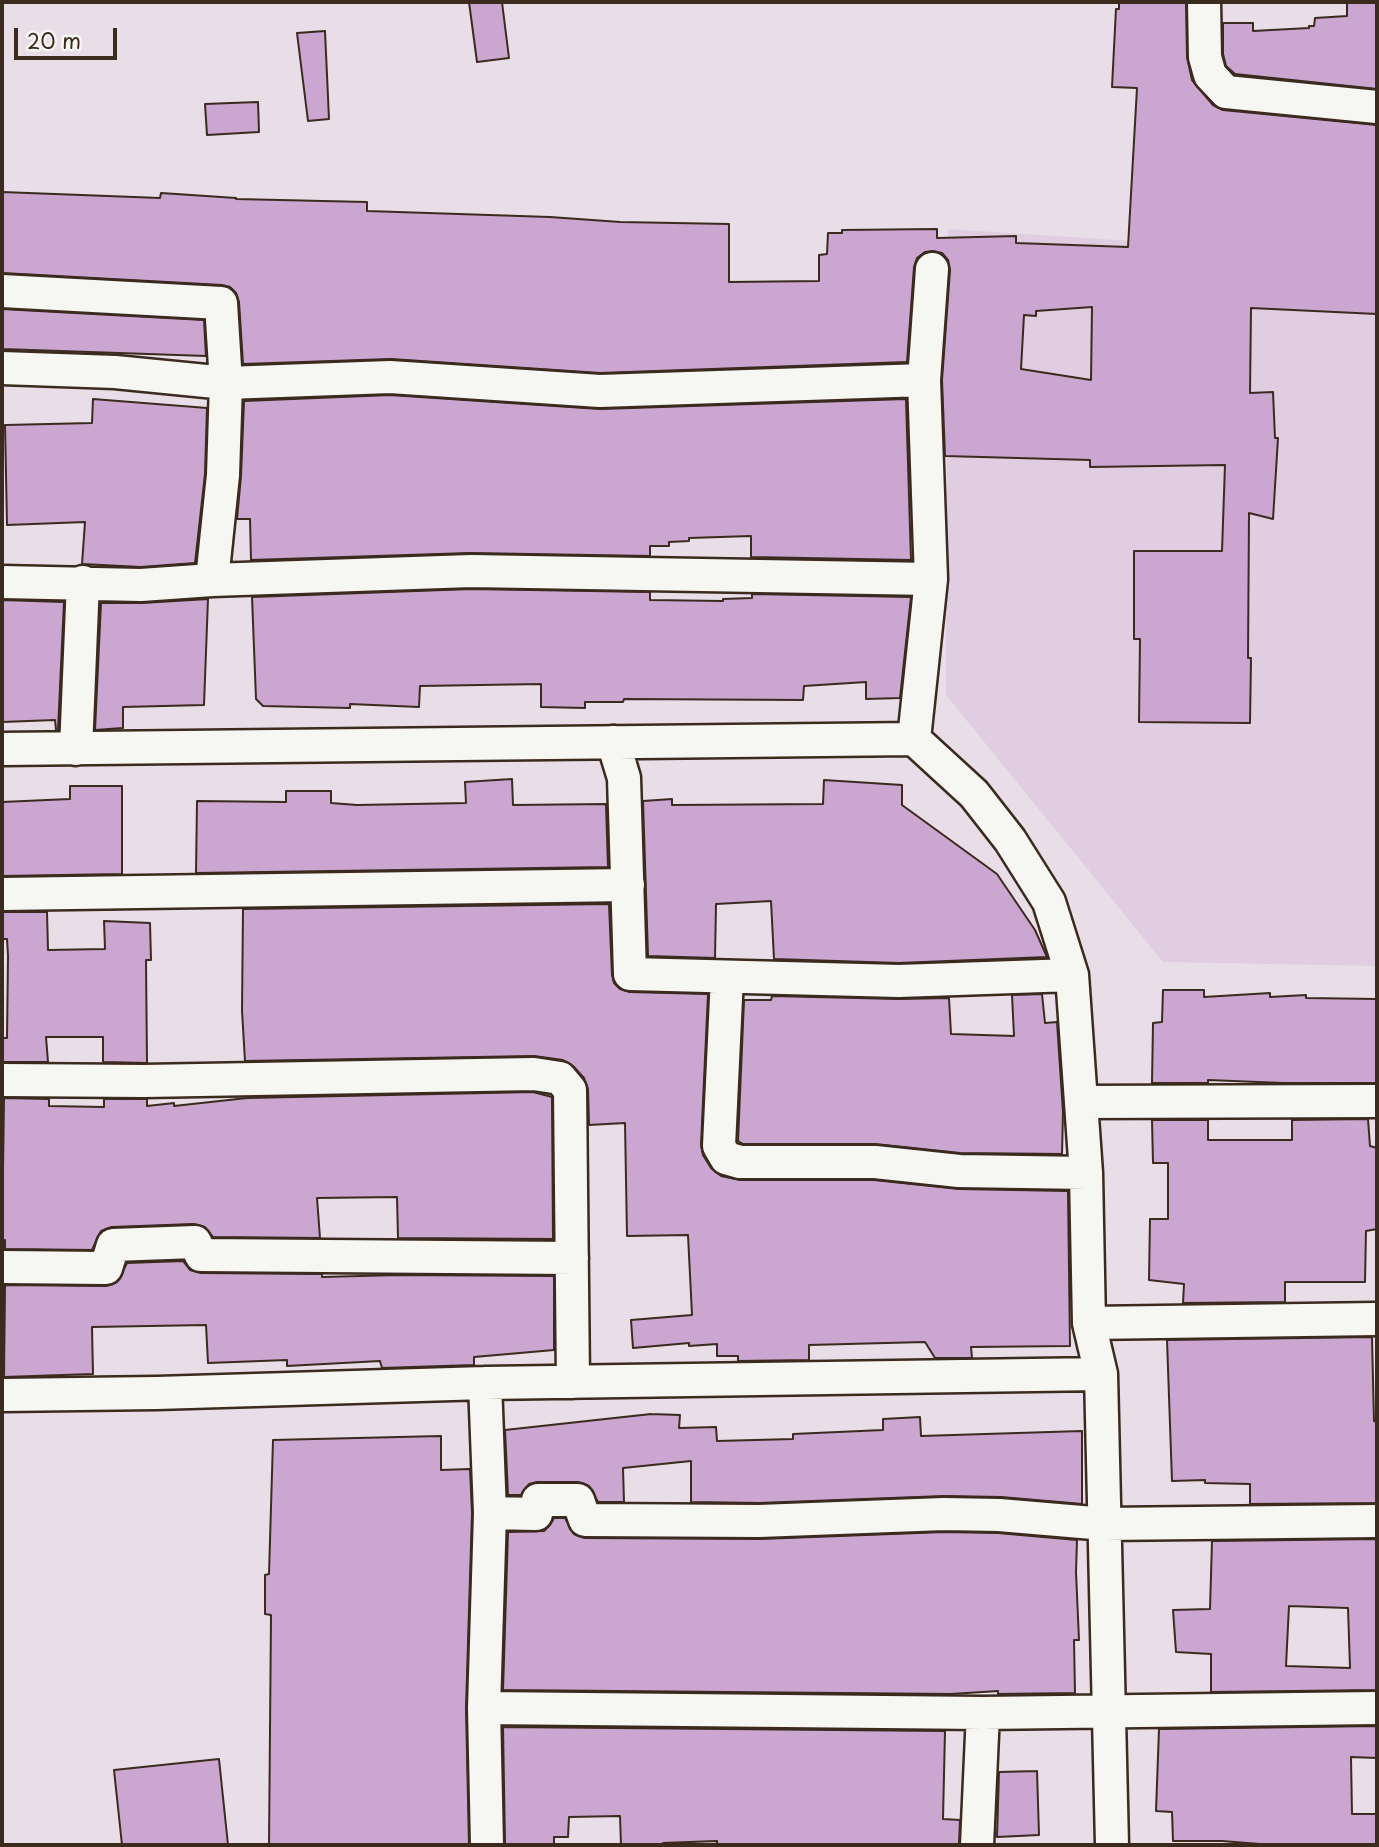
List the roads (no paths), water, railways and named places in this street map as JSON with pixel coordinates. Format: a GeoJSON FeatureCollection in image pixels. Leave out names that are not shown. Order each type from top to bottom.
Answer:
{"type":"FeatureCollection","features":[{"type":"Feature","properties":{"kind":"street"},"geometry":{"type":"LineString","coordinates":[[1204,2],[1205,58],[1210,75],[1226,92],[1377,107]]}},
{"type":"Feature","properties":{"kind":"street"},"geometry":{"type":"LineString","coordinates":[[914,739],[931,579],[925,380],[932,269]]}},
{"type":"Feature","properties":{"kind":"street"},"geometry":{"type":"LineString","coordinates":[[2,291],[221,303],[226,383],[223,475],[212,580]]}},
{"type":"Feature","properties":{"kind":"street"},"geometry":{"type":"LineString","coordinates":[[2,368],[115,372],[226,383],[390,377],[600,391],[925,380]]}},
{"type":"Feature","properties":{"kind":"street"},"geometry":{"type":"LineString","coordinates":[[2,582],[141,585],[471,571],[931,579]]}},
{"type":"Feature","properties":{"kind":"street"},"geometry":{"type":"LineString","coordinates":[[76,749],[83,582]]}},
{"type":"Feature","properties":{"kind":"street"},"geometry":{"type":"LineString","coordinates":[[2,749],[914,739],[974,794],[1010,840],[1049,902],[1072,975],[1086,1174],[1090,1323],[1101,1374],[1112,1845]]}},
{"type":"Feature","properties":{"kind":"street"},"geometry":{"type":"LineString","coordinates":[[613,742],[624,778],[630,974],[899,981],[1072,975]]}},
{"type":"Feature","properties":{"kind":"street"},"geometry":{"type":"LineString","coordinates":[[2,894],[628,885]]}},
{"type":"Feature","properties":{"kind":"street"},"geometry":{"type":"LineString","coordinates":[[727,977],[719,1146],[726,1158],[740,1162],[875,1162],[959,1171],[1086,1174]]}},
{"type":"Feature","properties":{"kind":"street"},"geometry":{"type":"LineString","coordinates":[[2,1080],[144,1081],[534,1074],[560,1078],[570,1090],[573,1382]]}},
{"type":"Feature","properties":{"kind":"street"},"geometry":{"type":"LineString","coordinates":[[1081,1102],[1377,1101]]}},
{"type":"Feature","properties":{"kind":"street"},"geometry":{"type":"LineString","coordinates":[[2,1267],[106,1268],[113,1245],[195,1242],[201,1255],[572,1258]]}},
{"type":"Feature","properties":{"kind":"street"},"geometry":{"type":"LineString","coordinates":[[1090,1323],[1377,1319]]}},
{"type":"Feature","properties":{"kind":"street"},"geometry":{"type":"LineString","coordinates":[[2,1395],[485,1383],[1101,1374]]}},
{"type":"Feature","properties":{"kind":"street"},"geometry":{"type":"LineString","coordinates":[[485,1383],[490,1513],[484,1708],[487,1845]]}},
{"type":"Feature","properties":{"kind":"street"},"geometry":{"type":"LineString","coordinates":[[490,1513],[536,1514],[538,1500],[578,1500],[584,1520],[759,1521],[944,1514],[1105,1524],[1377,1521]]}},
{"type":"Feature","properties":{"kind":"street"},"geometry":{"type":"LineString","coordinates":[[484,1708],[983,1713],[1377,1708]]}},
{"type":"Feature","properties":{"kind":"street"},"geometry":{"type":"LineString","coordinates":[[977,1845],[983,1713]]}}]}
